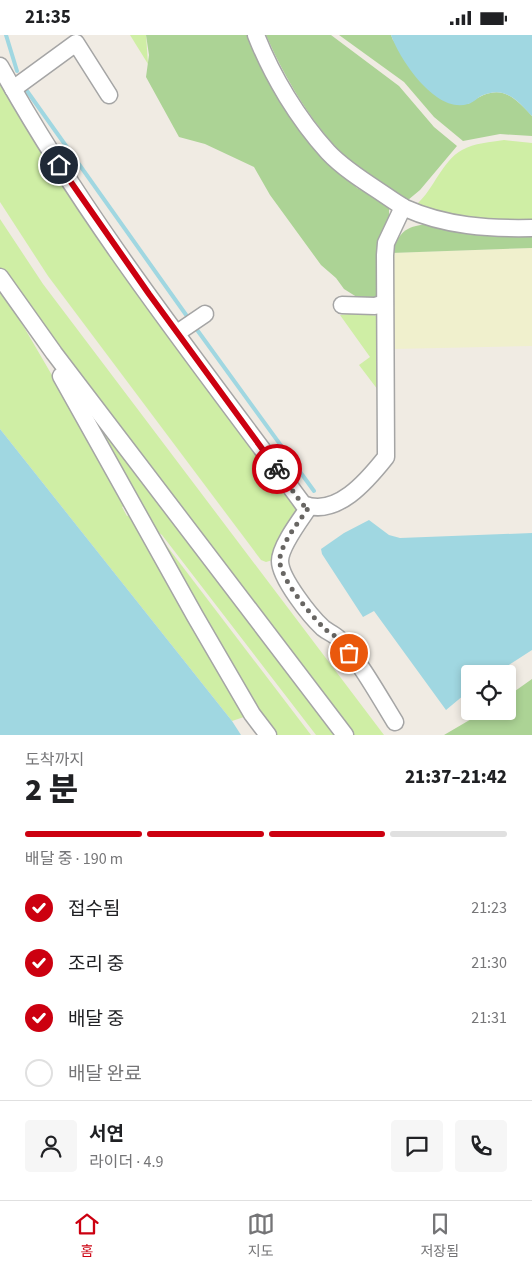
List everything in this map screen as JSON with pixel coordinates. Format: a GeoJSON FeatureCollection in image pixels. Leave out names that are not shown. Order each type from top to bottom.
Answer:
{"type":"FeatureCollection","features":[{"type":"Feature","properties":{"kind":"street"},"geometry":{"type":"LineString","coordinates":[[256,35],[282,86],[328,152],[364,181],[403,207],[425,216],[470,227],[532,228]]}},
{"type":"Feature","properties":{"kind":"street"},"geometry":{"type":"LineString","coordinates":[[12,89],[76,43],[109,95]]}},
{"type":"Feature","properties":{"kind":"street"},"geometry":{"type":"LineString","coordinates":[[0,66],[12,89],[80,198],[191,323],[303,505],[309,507],[316,509],[329,507],[348,495],[371,476],[386,457],[384,303],[386,243],[403,207]]}},
{"type":"Feature","properties":{"kind":"street"},"geometry":{"type":"LineString","coordinates":[[0,277],[54,353],[345,735]]}},
{"type":"Feature","properties":{"kind":"street"},"geometry":{"type":"LineString","coordinates":[[342,305],[375,306],[384,303]]}},
{"type":"Feature","properties":{"kind":"street"},"geometry":{"type":"LineString","coordinates":[[54,353],[59,373],[139,517],[252,713],[268,735]]}},
{"type":"Feature","properties":{"kind":"street"},"geometry":{"type":"LineString","coordinates":[[309,507],[294,529],[279,558],[281,569],[287,582],[322,627],[338,639],[370,682],[395,722]]}},
{"type":"Feature","properties":{"kind":"green space"},"geometry":{"type":"Polygon","coordinates":[[[130,35],[146,35],[148,64],[130,35]]]}},
{"type":"Feature","properties":{"kind":"green space"},"geometry":{"type":"Polygon","coordinates":[[[146,35],[250,35],[268,80],[304,137],[357,188],[384,202],[389,207],[389,216],[377,247],[378,297],[369,300],[360,299],[344,289],[336,278],[321,265],[270,195],[254,167],[205,144],[179,137],[146,77],[149,55],[146,35]]]}},
{"type":"Feature","properties":{"kind":"green space"},"geometry":{"type":"Polygon","coordinates":[[[266,35],[331,35],[399,86],[434,127],[457,146],[420,190],[408,200],[384,187],[361,171],[322,131],[291,84],[266,35]]]}},
{"type":"Feature","properties":{"kind":"green space"},"geometry":{"type":"Polygon","coordinates":[[[339,35],[391,35],[393,40],[468,104],[478,98],[496,92],[510,96],[532,116],[532,136],[500,134],[463,141],[434,117],[404,82],[339,35]]]}},
{"type":"Feature","properties":{"kind":"green space"},"geometry":{"type":"Polygon","coordinates":[[[0,80],[300,508],[276,559],[266,562],[261,560],[48,276],[0,202],[0,80]]]}},
{"type":"Feature","properties":{"kind":"green space"},"geometry":{"type":"Polygon","coordinates":[[[504,140],[532,143],[532,221],[473,219],[444,213],[417,204],[443,168],[455,155],[472,146],[504,140]]]}},
{"type":"Feature","properties":{"kind":"green space"},"geometry":{"type":"Polygon","coordinates":[[[0,219],[43,284],[384,735],[350,735],[0,270],[0,219]]]}},
{"type":"Feature","properties":{"kind":"green space"},"geometry":{"type":"Polygon","coordinates":[[[427,224],[532,236],[532,248],[391,253],[400,235],[408,229],[427,224]]]}},
{"type":"Feature","properties":{"kind":"green space"},"geometry":{"type":"Polygon","coordinates":[[[532,248],[532,346],[392,349],[391,253],[532,248]]]}},
{"type":"Feature","properties":{"kind":"green space"},"geometry":{"type":"Polygon","coordinates":[[[0,286],[127,504],[122,507],[127,516],[132,513],[250,715],[232,721],[0,429],[0,286]]]}},
{"type":"Feature","properties":{"kind":"green space"},"geometry":{"type":"Polygon","coordinates":[[[357,313],[377,316],[378,390],[359,365],[370,357],[340,315],[357,313]]]}},
{"type":"Feature","properties":{"kind":"green space"},"geometry":{"type":"Polygon","coordinates":[[[72,380],[339,735],[316,735],[162,535],[147,524],[72,380]]]}},
{"type":"Feature","properties":{"kind":"green space"},"geometry":{"type":"Polygon","coordinates":[[[154,533],[160,537],[311,735],[273,735],[154,533]]]}},
{"type":"Feature","properties":{"kind":"green space"},"geometry":{"type":"Polygon","coordinates":[[[532,679],[532,735],[444,735],[470,720],[516,720],[516,690],[532,679]]]}},
{"type":"Feature","properties":{"kind":"water"},"geometry":{"type":"Polygon","coordinates":[[[391,35],[532,35],[532,116],[516,100],[504,93],[489,93],[468,104],[456,105],[444,101],[421,83],[402,58],[391,35]]]}},
{"type":"Feature","properties":{"kind":"water"},"geometry":{"type":"Polygon","coordinates":[[[0,429],[232,721],[241,735],[0,735],[0,429]]]}},
{"type":"Feature","properties":{"kind":"water"},"geometry":{"type":"Polygon","coordinates":[[[369,520],[389,535],[400,538],[532,533],[532,650],[509,665],[461,665],[461,698],[446,710],[374,611],[363,617],[322,554],[321,549],[344,533],[369,520]]]}},
{"type":"Feature","properties":{"kind":"waterway"},"geometry":{"type":"LineString","coordinates":[[6,35],[17,71]]}},
{"type":"Feature","properties":{"kind":"waterway"},"geometry":{"type":"LineString","coordinates":[[27,91],[189,319]]}},
{"type":"Feature","properties":{"kind":"waterway"},"geometry":{"type":"LineString","coordinates":[[195,327],[314,491]]}},
{"type":"Feature","properties":{"kind":"way so far"},"geometry":{"type":"LineString","coordinates":[[277,469],[303,505],[309,507],[294,529],[279,558],[281,569],[287,582],[322,627],[338,639],[349,653]]}},
{"type":"Feature","properties":{"kind":"route"},"geometry":{"type":"LineString","coordinates":[[59,165],[80,198],[277,469]]}}]}
